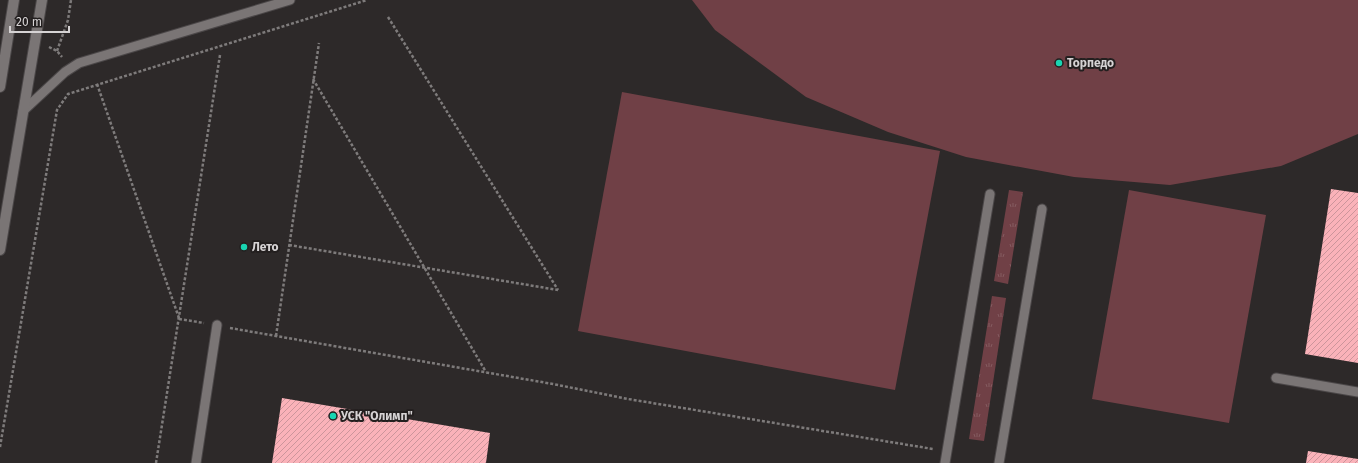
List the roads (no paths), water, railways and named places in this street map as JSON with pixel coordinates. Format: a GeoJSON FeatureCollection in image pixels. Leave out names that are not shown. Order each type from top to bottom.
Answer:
{"type":"FeatureCollection","features":[{"type":"Feature","properties":{"kind":"main road"},"geometry":{"type":"LineString","coordinates":[[0,87],[14,0]]}},
{"type":"Feature","properties":{"kind":"main road"},"geometry":{"type":"LineString","coordinates":[[0,250],[42,0]]}},
{"type":"Feature","properties":{"kind":"lane"},"geometry":{"type":"LineString","coordinates":[[24,111],[65,72],[79,63],[264,4],[290,0]]}},
{"type":"Feature","properties":{"kind":"lane"},"geometry":{"type":"LineString","coordinates":[[945,463],[990,194]]}},
{"type":"Feature","properties":{"kind":"lane"},"geometry":{"type":"LineString","coordinates":[[999,463],[1042,209]]}},
{"type":"Feature","properties":{"kind":"lane"},"geometry":{"type":"LineString","coordinates":[[196,463],[217,325]]}},
{"type":"Feature","properties":{"kind":"lane"},"geometry":{"type":"LineString","coordinates":[[1276,378],[1358,392]]}},
{"type":"Feature","properties":{"kind":"place","name":"Торпедо"},"geometry":{"type":"Point","coordinates":[1059,63]}},
{"type":"Feature","properties":{"kind":"place","name":"Лето"},"geometry":{"type":"Point","coordinates":[244,247]}},
{"type":"Feature","properties":{"kind":"place","name":"УСК \"Олимп\""},"geometry":{"type":"Point","coordinates":[333,416]}}]}
